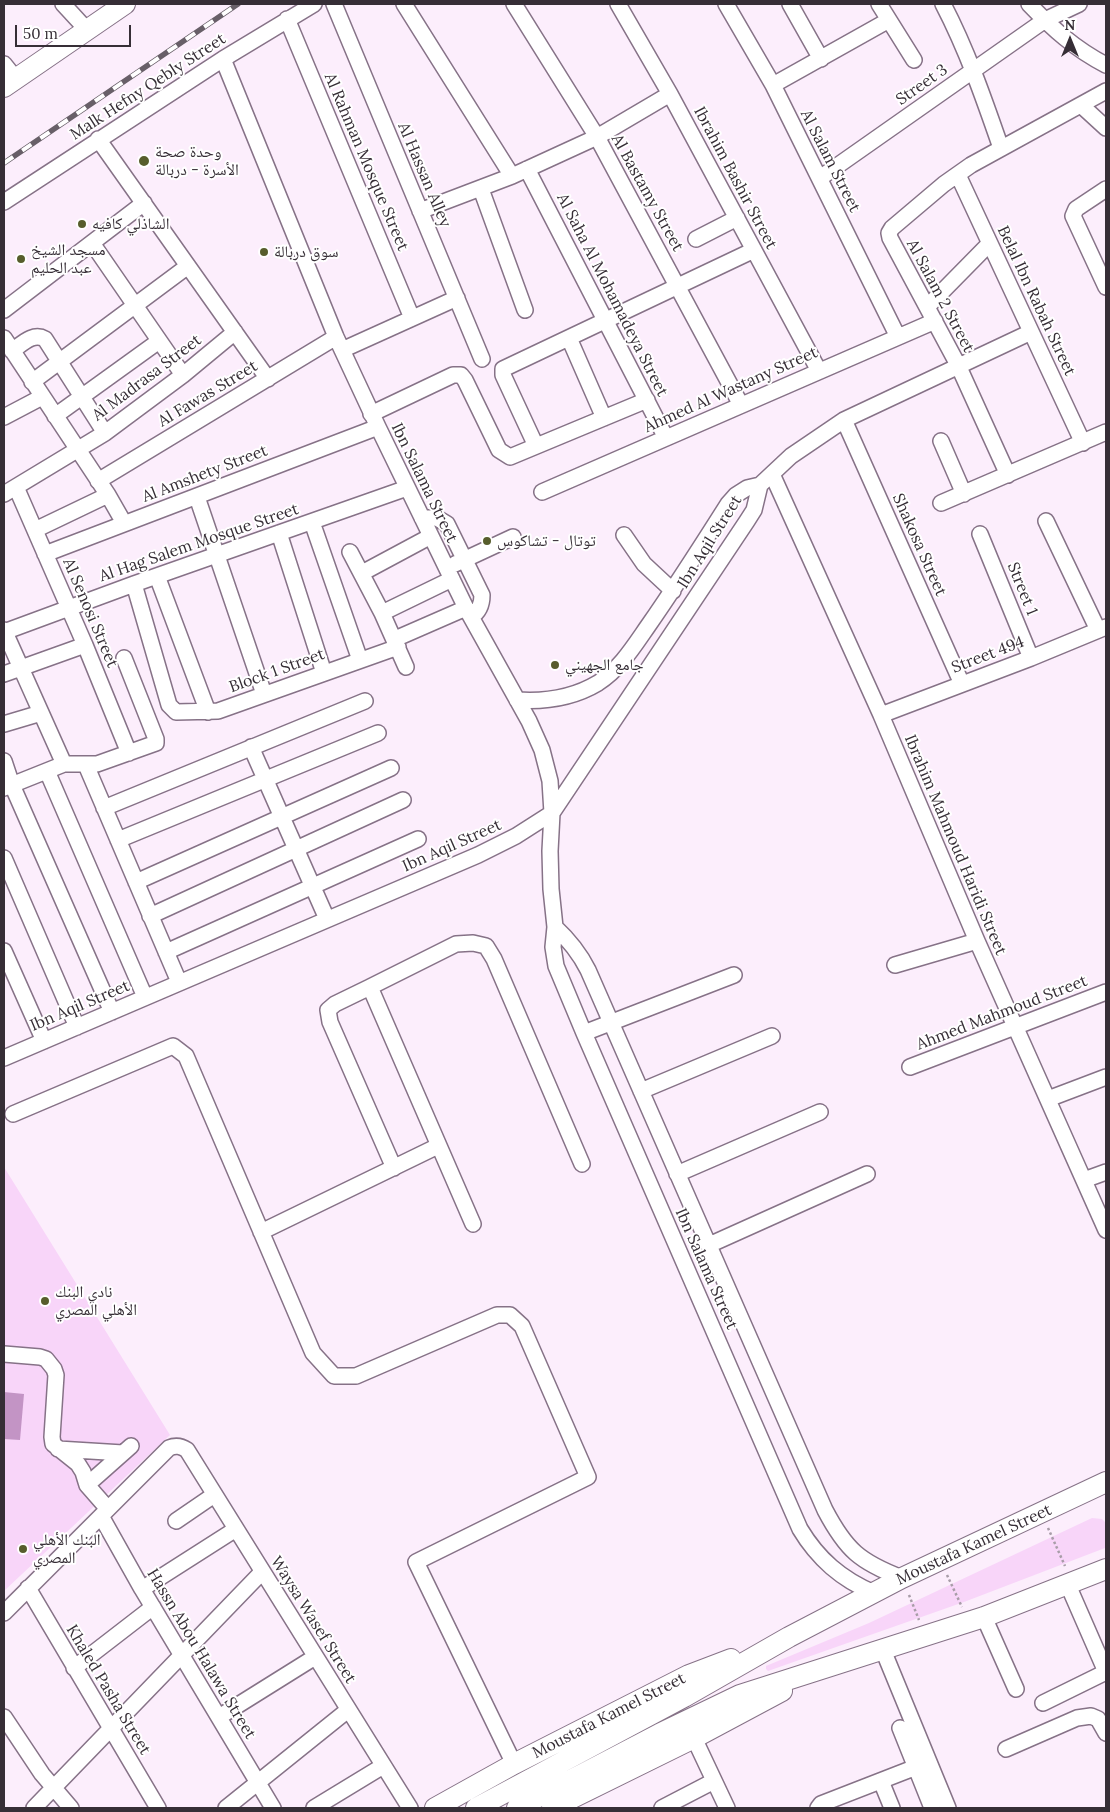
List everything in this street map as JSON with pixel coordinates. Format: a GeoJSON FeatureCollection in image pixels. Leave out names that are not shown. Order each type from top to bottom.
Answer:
{"type":"FeatureCollection","features":[{"type":"Feature","properties":{"kind":"main road"},"geometry":{"type":"LineString","coordinates":[[8,77],[87,30],[125,4]]}},
{"type":"Feature","properties":{"kind":"main road","name":"Moustafa Kamel Street"},"geometry":{"type":"LineString","coordinates":[[608,1749],[684,1697],[789,1637],[902,1578],[1106,1482]]}},
{"type":"Feature","properties":{"kind":"main road"},"geometry":{"type":"LineString","coordinates":[[476,1808],[608,1749],[694,1716],[740,1694],[976,1619],[1106,1569]]}},
{"type":"Feature","properties":{"kind":"main road","name":"Moustafa Kamel Street"},"geometry":{"type":"LineString","coordinates":[[435,1808],[514,1764],[689,1675],[789,1637]]}},
{"type":"Feature","properties":{"kind":"main road"},"geometry":{"type":"LineString","coordinates":[[552,1808],[694,1738],[832,1665]]}},
{"type":"Feature","properties":{"kind":"main road"},"geometry":{"type":"LineString","coordinates":[[517,1808],[608,1749]]}},
{"type":"Feature","properties":{"kind":"street"},"geometry":{"type":"LineString","coordinates":[[63,4],[87,30]]}},
{"type":"Feature","properties":{"kind":"street","name":"Malk Hefny Qebly Street"},"geometry":{"type":"LineString","coordinates":[[4,202],[223,59],[314,4]]}},
{"type":"Feature","properties":{"kind":"street","name":"Al Hassan Alley"},"geometry":{"type":"LineString","coordinates":[[334,4],[482,359]]}},
{"type":"Feature","properties":{"kind":"street"},"geometry":{"type":"LineString","coordinates":[[404,4],[512,176]]}},
{"type":"Feature","properties":{"kind":"street","name":"Al Bastamy Street"},"geometry":{"type":"LineString","coordinates":[[514,4],[597,137],[742,405]]}},
{"type":"Feature","properties":{"kind":"street","name":"Ibrahim Bashir Street"},"geometry":{"type":"LineString","coordinates":[[618,4],[670,94],[819,371]]}},
{"type":"Feature","properties":{"kind":"street","name":"Al Salam Street"},"geometry":{"type":"LineString","coordinates":[[726,4],[773,85],[898,337]]}},
{"type":"Feature","properties":{"kind":"street"},"geometry":{"type":"LineString","coordinates":[[790,4],[821,59]]}},
{"type":"Feature","properties":{"kind":"street"},"geometry":{"type":"LineString","coordinates":[[879,4],[914,60]]}},
{"type":"Feature","properties":{"kind":"street"},"geometry":{"type":"LineString","coordinates":[[943,4],[974,70],[1001,148]]}},
{"type":"Feature","properties":{"kind":"street"},"geometry":{"type":"LineString","coordinates":[[1029,4],[1066,41],[1106,65]]}},
{"type":"Feature","properties":{"kind":"street","name":"Street 3"},"geometry":{"type":"LineString","coordinates":[[820,178],[1045,20],[1079,4]]}},
{"type":"Feature","properties":{"kind":"street","name":"Al Rahman Mosque Street"},"geometry":{"type":"LineString","coordinates":[[287,19],[412,318]]}},
{"type":"Feature","properties":{"kind":"street"},"geometry":{"type":"LineString","coordinates":[[773,85],[889,20]]}},
{"type":"Feature","properties":{"kind":"street","name":"Ibn Salama Street"},"geometry":{"type":"LineString","coordinates":[[223,59],[339,343],[375,421],[468,613],[517,700],[542,750],[550,781],[552,813],[550,851],[555,927],[553,946],[556,966],[584,1032],[800,1529],[826,1563],[848,1580],[874,1593]]}},
{"type":"Feature","properties":{"kind":"street","name":"Al Salam 2 Street"},"geometry":{"type":"LineString","coordinates":[[1008,475],[958,366],[928,306],[890,238],[890,233],[892,228],[924,200],[958,175],[1001,148],[1082,106],[1106,91]]}},
{"type":"Feature","properties":{"kind":"street"},"geometry":{"type":"LineString","coordinates":[[420,211],[481,189],[597,137],[670,94]]}},
{"type":"Feature","properties":{"kind":"street"},"geometry":{"type":"LineString","coordinates":[[1082,106],[1106,128]]}},
{"type":"Feature","properties":{"kind":"street"},"geometry":{"type":"LineString","coordinates":[[98,139],[268,378]]}},
{"type":"Feature","properties":{"kind":"street","name":"Al Saha Al Mohamadeya Street"},"geometry":{"type":"LineString","coordinates":[[528,169],[666,438]]}},
{"type":"Feature","properties":{"kind":"street","name":"Belal Ibn Rabah Street"},"geometry":{"type":"LineString","coordinates":[[958,175],[1083,443]]}},
{"type":"Feature","properties":{"kind":"street"},"geometry":{"type":"LineString","coordinates":[[481,189],[525,310]]}},
{"type":"Feature","properties":{"kind":"street"},"geometry":{"type":"LineString","coordinates":[[1105,282],[1073,216],[1076,209],[1106,189]]}},
{"type":"Feature","properties":{"kind":"street"},"geometry":{"type":"LineString","coordinates":[[4,310],[144,203]]}},
{"type":"Feature","properties":{"kind":"street"},"geometry":{"type":"LineString","coordinates":[[696,239],[737,218]]}},
{"type":"Feature","properties":{"kind":"street"},"geometry":{"type":"LineString","coordinates":[[92,243],[183,375]]}},
{"type":"Feature","properties":{"kind":"street"},"geometry":{"type":"LineString","coordinates":[[928,306],[989,244]]}},
{"type":"Feature","properties":{"kind":"street"},"geometry":{"type":"LineString","coordinates":[[647,400],[536,446],[502,375],[502,371],[754,250]]}},
{"type":"Feature","properties":{"kind":"street"},"geometry":{"type":"LineString","coordinates":[[32,382],[188,266]]}},
{"type":"Feature","properties":{"kind":"street","name":"Al Fawas Street"},"geometry":{"type":"LineString","coordinates":[[98,481],[268,378],[339,343],[412,318],[457,298]]}},
{"type":"Feature","properties":{"kind":"street","name":"Ahmed Al Wastany Street"},"geometry":{"type":"LineString","coordinates":[[542,492],[935,320]]}},
{"type":"Feature","properties":{"kind":"street","name":"Al Madrasa Street"},"geometry":{"type":"LineString","coordinates":[[10,490],[105,433],[183,375],[235,332]]}},
{"type":"Feature","properties":{"kind":"street","name":"Ibn Aqil Street"},"geometry":{"type":"LineString","coordinates":[[517,700],[552,700],[576,693],[599,682],[625,659],[673,591],[728,504],[736,495],[747,488],[760,485],[808,443],[844,420],[1031,332]]}},
{"type":"Feature","properties":{"kind":"street"},"geometry":{"type":"LineString","coordinates":[[105,433],[45,339],[41,337],[32,338],[8,345],[108,495],[124,523]]}},
{"type":"Feature","properties":{"kind":"street"},"geometry":{"type":"LineString","coordinates":[[569,338],[604,418]]}},
{"type":"Feature","properties":{"kind":"street"},"geometry":{"type":"LineString","coordinates":[[55,416],[159,341]]}},
{"type":"Feature","properties":{"kind":"street","name":"Al Amshety Street"},"geometry":{"type":"LineString","coordinates":[[45,554],[197,497],[375,421],[453,375],[461,375],[466,380],[499,450],[505,456],[510,457],[536,446]]}},
{"type":"Feature","properties":{"kind":"street"},"geometry":{"type":"LineString","coordinates":[[4,417],[42,397]]}},
{"type":"Feature","properties":{"kind":"street","name":"Shakosa Street"},"geometry":{"type":"LineString","coordinates":[[844,420],[962,684]]}},
{"type":"Feature","properties":{"kind":"street"},"geometry":{"type":"LineString","coordinates":[[941,503],[1106,432]]}},
{"type":"Feature","properties":{"kind":"street"},"geometry":{"type":"LineString","coordinates":[[941,442],[964,494]]}},
{"type":"Feature","properties":{"kind":"street","name":"Ibrahim Mahmoud Haridi Street"},"geometry":{"type":"LineString","coordinates":[[772,474],[881,715],[977,941],[1106,1230]]}},
{"type":"Feature","properties":{"kind":"street","name":"Ibn Aqil Street"},"geometry":{"type":"LineString","coordinates":[[4,1058],[497,846],[552,813],[754,510],[760,485]]}},
{"type":"Feature","properties":{"kind":"street","name":"Al Hag Salem Mosque Street"},"geometry":{"type":"LineString","coordinates":[[4,631],[407,488]]}},
{"type":"Feature","properties":{"kind":"street","name":"Al Senosi Street"},"geometry":{"type":"LineString","coordinates":[[10,490],[35,530],[129,753]]}},
{"type":"Feature","properties":{"kind":"street"},"geometry":{"type":"LineString","coordinates":[[35,530],[108,495]]}},
{"type":"Feature","properties":{"kind":"street"},"geometry":{"type":"LineString","coordinates":[[197,497],[264,694]]}},
{"type":"Feature","properties":{"kind":"street"},"geometry":{"type":"LineString","coordinates":[[422,518],[437,518],[447,524],[482,595],[481,606],[475,614],[468,613]]}},
{"type":"Feature","properties":{"kind":"street"},"geometry":{"type":"LineString","coordinates":[[1046,521],[1102,628]]}},
{"type":"Feature","properties":{"kind":"street"},"geometry":{"type":"LineString","coordinates":[[312,522],[360,660]]}},
{"type":"Feature","properties":{"kind":"street"},"geometry":{"type":"LineString","coordinates":[[279,533],[324,672]]}},
{"type":"Feature","properties":{"kind":"street","name":"Street 1"},"geometry":{"type":"LineString","coordinates":[[980,534],[1031,658]]}},
{"type":"Feature","properties":{"kind":"street"},"geometry":{"type":"LineString","coordinates":[[624,535],[644,564],[673,591]]}},
{"type":"Feature","properties":{"kind":"street"},"geometry":{"type":"LineString","coordinates":[[362,573],[431,536]]}},
{"type":"Feature","properties":{"kind":"street"},"geometry":{"type":"LineString","coordinates":[[382,613],[449,574],[465,560],[513,537]]}},
{"type":"Feature","properties":{"kind":"street"},"geometry":{"type":"LineString","coordinates":[[350,552],[382,613],[406,667]]}},
{"type":"Feature","properties":{"kind":"street"},"geometry":{"type":"LineString","coordinates":[[157,576],[208,712]]}},
{"type":"Feature","properties":{"kind":"street","name":"Block 1 Street"},"geometry":{"type":"LineString","coordinates":[[134,584],[169,705],[176,712],[218,711],[360,660],[468,613]]}},
{"type":"Feature","properties":{"kind":"street","name":"Street 494"},"geometry":{"type":"LineString","coordinates":[[881,715],[1031,658],[1102,628]]}},
{"type":"Feature","properties":{"kind":"street"},"geometry":{"type":"LineString","coordinates":[[4,631],[64,764]]}},
{"type":"Feature","properties":{"kind":"street"},"geometry":{"type":"LineString","coordinates":[[4,674],[85,645]]}},
{"type":"Feature","properties":{"kind":"street"},"geometry":{"type":"LineString","coordinates":[[8,786],[64,764],[97,764],[153,744],[156,739],[124,658]]}},
{"type":"Feature","properties":{"kind":"street"},"geometry":{"type":"LineString","coordinates":[[104,808],[365,700]]}},
{"type":"Feature","properties":{"kind":"street"},"geometry":{"type":"LineString","coordinates":[[4,724],[42,713]]}},
{"type":"Feature","properties":{"kind":"street"},"geometry":{"type":"LineString","coordinates":[[118,840],[378,733]]}},
{"type":"Feature","properties":{"kind":"street"},"geometry":{"type":"LineString","coordinates":[[252,747],[327,918]]}},
{"type":"Feature","properties":{"kind":"street"},"geometry":{"type":"LineString","coordinates":[[4,761],[8,786],[112,1012]]}},
{"type":"Feature","properties":{"kind":"street"},"geometry":{"type":"LineString","coordinates":[[86,765],[179,982]]}},
{"type":"Feature","properties":{"kind":"street"},"geometry":{"type":"LineString","coordinates":[[136,882],[391,768]]}},
{"type":"Feature","properties":{"kind":"street"},"geometry":{"type":"LineString","coordinates":[[47,771],[145,997]]}},
{"type":"Feature","properties":{"kind":"street"},"geometry":{"type":"LineString","coordinates":[[150,916],[403,800]]}},
{"type":"Feature","properties":{"kind":"street"},"geometry":{"type":"LineString","coordinates":[[166,952],[418,839]]}},
{"type":"Feature","properties":{"kind":"street"},"geometry":{"type":"LineString","coordinates":[[4,858],[77,1027]]}},
{"type":"Feature","properties":{"kind":"street","name":"Ibn Salama Street"},"geometry":{"type":"LineString","coordinates":[[555,927],[580,954],[825,1510],[838,1533],[855,1553],[877,1568],[902,1578]]}},
{"type":"Feature","properties":{"kind":"street"},"geometry":{"type":"LineString","coordinates":[[895,965],[977,941]]}},
{"type":"Feature","properties":{"kind":"street"},"geometry":{"type":"LineString","coordinates":[[394,1168],[330,1022],[328,1010],[335,1004],[456,944],[473,943],[486,946],[494,959],[582,1164]]}},
{"type":"Feature","properties":{"kind":"street"},"geometry":{"type":"LineString","coordinates":[[4,951],[44,1041]]}},
{"type":"Feature","properties":{"kind":"street"},"geometry":{"type":"LineString","coordinates":[[584,1032],[734,975]]}},
{"type":"Feature","properties":{"kind":"street"},"geometry":{"type":"LineString","coordinates":[[370,987],[473,1224]]}},
{"type":"Feature","properties":{"kind":"street","name":"Ahmed Mahmoud Street"},"geometry":{"type":"LineString","coordinates":[[910,1067],[1106,992]]}},
{"type":"Feature","properties":{"kind":"street"},"geometry":{"type":"LineString","coordinates":[[641,1091],[772,1036]]}},
{"type":"Feature","properties":{"kind":"street"},"geometry":{"type":"LineString","coordinates":[[13,1114],[173,1046],[186,1056],[313,1353],[334,1376],[356,1376],[497,1315],[510,1315],[522,1326],[588,1477],[416,1562],[514,1764]]}},
{"type":"Feature","properties":{"kind":"street"},"geometry":{"type":"LineString","coordinates":[[1048,1099],[1106,1077]]}},
{"type":"Feature","properties":{"kind":"street"},"geometry":{"type":"LineString","coordinates":[[677,1174],[820,1112]]}},
{"type":"Feature","properties":{"kind":"street"},"geometry":{"type":"LineString","coordinates":[[261,1232],[438,1146]]}},
{"type":"Feature","properties":{"kind":"street"},"geometry":{"type":"LineString","coordinates":[[1084,1180],[1106,1172]]}},
{"type":"Feature","properties":{"kind":"street"},"geometry":{"type":"LineString","coordinates":[[709,1245],[867,1174]]}},
{"type":"Feature","properties":{"kind":"street"},"geometry":{"type":"LineString","coordinates":[[4,1354],[40,1357],[46,1359],[54,1369],[56,1375],[52,1437],[53,1444],[58,1449],[127,1450],[87,1485]]}},
{"type":"Feature","properties":{"kind":"street","name":"Waysa Wasef Street"},"geometry":{"type":"LineString","coordinates":[[105,1513],[169,1448],[179,1446],[187,1450],[410,1808]]}},
{"type":"Feature","properties":{"kind":"street","name":"Hassn Abou Halawa Street"},"geometry":{"type":"LineString","coordinates":[[58,1449],[78,1464],[83,1472],[87,1485],[105,1513],[142,1589],[273,1808]]}},
{"type":"Feature","properties":{"kind":"street"},"geometry":{"type":"LineString","coordinates":[[176,1521],[214,1494]]}},
{"type":"Feature","properties":{"kind":"street"},"geometry":{"type":"LineString","coordinates":[[4,1613],[105,1513]]}},
{"type":"Feature","properties":{"kind":"street"},"geometry":{"type":"LineString","coordinates":[[142,1589],[236,1529]]}},
{"type":"Feature","properties":{"kind":"street"},"geometry":{"type":"LineString","coordinates":[[34,1808],[262,1572]]}},
{"type":"Feature","properties":{"kind":"street"},"geometry":{"type":"LineString","coordinates":[[1044,1703],[1106,1672],[1070,1584]]}},
{"type":"Feature","properties":{"kind":"street","name":"Khaled Pasha Street"},"geometry":{"type":"LineString","coordinates":[[28,1588],[158,1808]]}},
{"type":"Feature","properties":{"kind":"street"},"geometry":{"type":"LineString","coordinates":[[74,1668],[153,1607]]}},
{"type":"Feature","properties":{"kind":"street"},"geometry":{"type":"LineString","coordinates":[[976,1619],[1016,1689]]}},
{"type":"Feature","properties":{"kind":"street"},"geometry":{"type":"LineString","coordinates":[[883,1650],[922,1764],[932,1808]]}},
{"type":"Feature","properties":{"kind":"street"},"geometry":{"type":"LineString","coordinates":[[219,1717],[315,1656]]}},
{"type":"Feature","properties":{"kind":"street"},"geometry":{"type":"LineString","coordinates":[[226,1808],[348,1710]]}},
{"type":"Feature","properties":{"kind":"street"},"geometry":{"type":"LineString","coordinates":[[1006,1749],[1085,1716],[1098,1719],[1106,1734]]}},
{"type":"Feature","properties":{"kind":"street"},"geometry":{"type":"LineString","coordinates":[[4,1717],[52,1788],[71,1808]]}},
{"type":"Feature","properties":{"kind":"street"},"geometry":{"type":"LineString","coordinates":[[900,1728],[948,1808]]}},
{"type":"Feature","properties":{"kind":"street"},"geometry":{"type":"LineString","coordinates":[[694,1738],[727,1808]]}},
{"type":"Feature","properties":{"kind":"street"},"geometry":{"type":"LineString","coordinates":[[818,1808],[821,1804],[922,1764]]}},
{"type":"Feature","properties":{"kind":"street"},"geometry":{"type":"LineString","coordinates":[[314,1808],[383,1766]]}},
{"type":"Feature","properties":{"kind":"street"},"geometry":{"type":"LineString","coordinates":[[662,1808],[714,1781]]}},
{"type":"Feature","properties":{"kind":"street"},"geometry":{"type":"LineString","coordinates":[[881,1781],[892,1808]]}},
{"type":"Feature","properties":{"kind":"path"},"geometry":{"type":"LineString","coordinates":[[1041,1513],[1070,1584]]}},
{"type":"Feature","properties":{"kind":"path"},"geometry":{"type":"LineString","coordinates":[[940,1560],[976,1619]]}},
{"type":"Feature","properties":{"kind":"path"},"geometry":{"type":"LineString","coordinates":[[902,1578],[925,1636]]}},
{"type":"Feature","properties":{"kind":"shaded area","name":"نادي البنك الأهلي المصري"},"geometry":{"type":"Polygon","coordinates":[[[4,1167],[170,1435],[4,1591],[4,1167]]]}},
{"type":"Feature","properties":{"kind":"shaded area"},"geometry":{"type":"Polygon","coordinates":[[[4,1392],[24,1394],[20,1440],[4,1439],[4,1392]]]}},
{"type":"Feature","properties":{"kind":"shaded area"},"geometry":{"type":"Polygon","coordinates":[[[1092,1518],[1102,1519],[1106,1523],[1105,1548],[964,1602],[768,1671],[766,1669],[766,1666],[869,1623],[1092,1518]]]}},
{"type":"Feature","properties":{"kind":"railway"},"geometry":{"type":"LineString","coordinates":[[4,163],[238,4]]}},
{"type":"Feature","properties":{"kind":"place","name":"وحدة صحة الأسرة - دربالة"},"geometry":{"type":"Point","coordinates":[144,161]}},
{"type":"Feature","properties":{"kind":"place","name":"الشاذلي كافيه"},"geometry":{"type":"Point","coordinates":[82,224]}},
{"type":"Feature","properties":{"kind":"place","name":"سوق دربالة"},"geometry":{"type":"Point","coordinates":[264,252]}},
{"type":"Feature","properties":{"kind":"place","name":"مسجد الشيخ عبد الحليم"},"geometry":{"type":"Point","coordinates":[21,259]}},
{"type":"Feature","properties":{"kind":"place","name":"توتال - تشاكوس"},"geometry":{"type":"Point","coordinates":[487,541]}},
{"type":"Feature","properties":{"kind":"place","name":"جامع الجهيني"},"geometry":{"type":"Point","coordinates":[555,665]}},
{"type":"Feature","properties":{"kind":"place","name":"نادي البنك الأهلي المصري"},"geometry":{"type":"Point","coordinates":[45,1301]}},
{"type":"Feature","properties":{"kind":"place","name":"البنك الأهلي المصري"},"geometry":{"type":"Point","coordinates":[23,1549]}}]}
